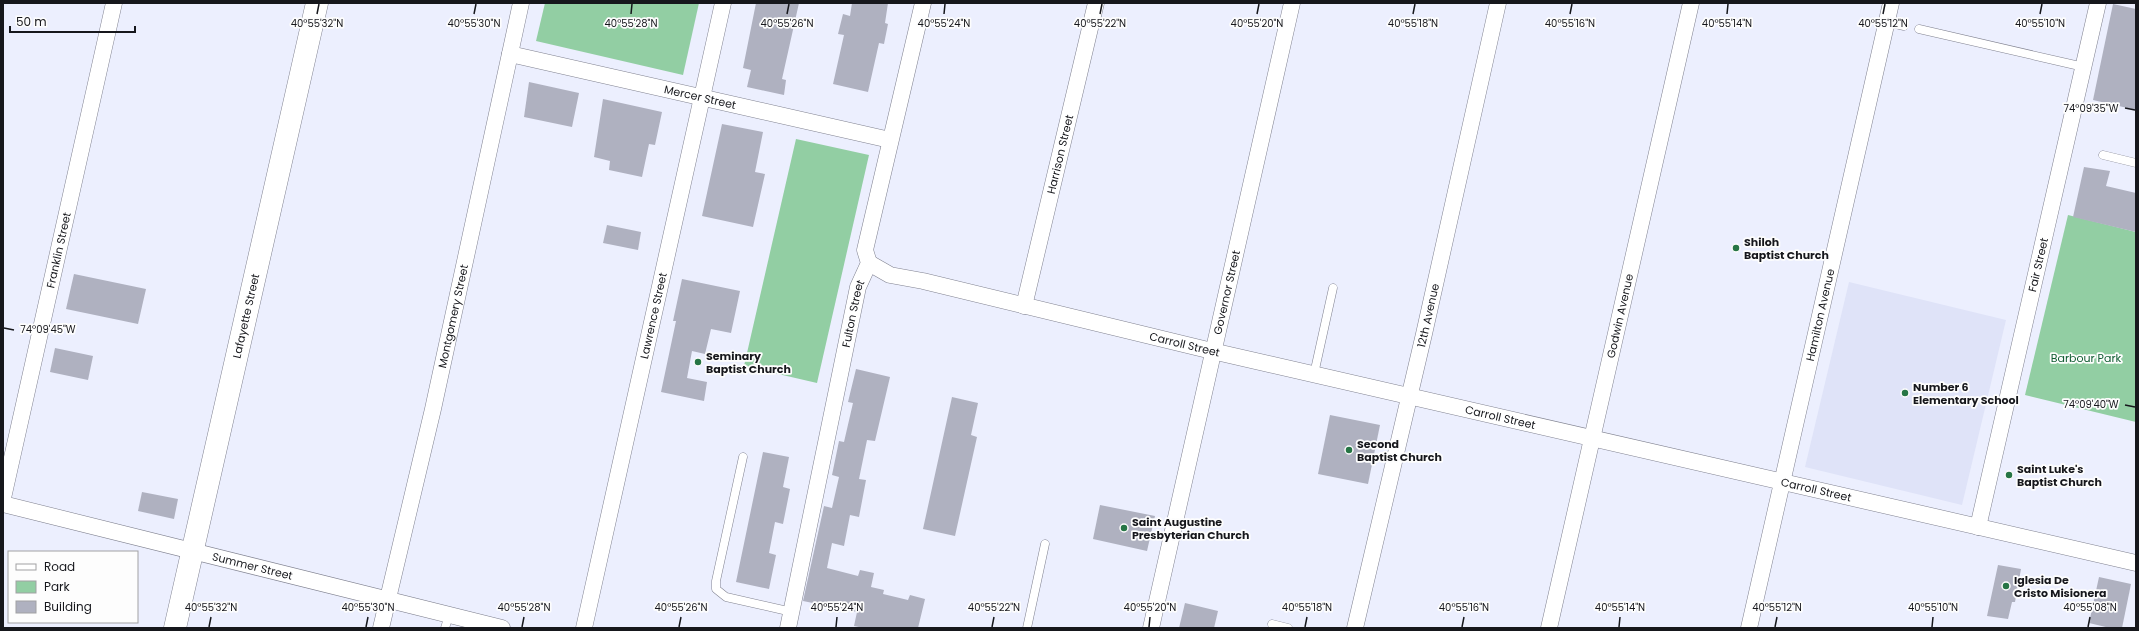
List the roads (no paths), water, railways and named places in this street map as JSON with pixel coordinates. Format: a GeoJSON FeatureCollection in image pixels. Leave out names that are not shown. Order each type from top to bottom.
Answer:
{"type":"FeatureCollection","features":[{"type":"Feature","properties":{"kind":"main road","name":"Lafayette Street"},"geometry":{"type":"LineString","coordinates":[[175,628],[317,3]]}},
{"type":"Feature","properties":{"kind":"street","name":"Franklin Street"},"geometry":{"type":"LineString","coordinates":[[3,498],[114,3]]}},
{"type":"Feature","properties":{"kind":"street","name":"Montgomery Street"},"geometry":{"type":"LineString","coordinates":[[381,628],[433,409],[522,3]]}},
{"type":"Feature","properties":{"kind":"street","name":"Lawrence Street"},"geometry":{"type":"LineString","coordinates":[[584,628],[723,3]]}},
{"type":"Feature","properties":{"kind":"street"},"geometry":{"type":"LineString","coordinates":[[869,263],[865,250],[923,3]]}},
{"type":"Feature","properties":{"kind":"street","name":"Harrison Street"},"geometry":{"type":"LineString","coordinates":[[1024,306],[1096,3]]}},
{"type":"Feature","properties":{"kind":"street","name":"Governor Street"},"geometry":{"type":"LineString","coordinates":[[1151,628],[1212,351],[1292,3]]}},
{"type":"Feature","properties":{"kind":"street","name":"12th Avenue"},"geometry":{"type":"LineString","coordinates":[[1355,628],[1498,3]]}},
{"type":"Feature","properties":{"kind":"street","name":"Godwin Avenue"},"geometry":{"type":"LineString","coordinates":[[1549,628],[1691,3]]}},
{"type":"Feature","properties":{"kind":"street","name":"Hamilton Avenue"},"geometry":{"type":"LineString","coordinates":[[1750,628],[1891,3]]}},
{"type":"Feature","properties":{"kind":"street","name":"Fair Street"},"geometry":{"type":"LineString","coordinates":[[1978,527],[2098,3]]}},
{"type":"Feature","properties":{"kind":"street","name":"Mercer Street"},"geometry":{"type":"LineString","coordinates":[[510,54],[890,140]]}},
{"type":"Feature","properties":{"kind":"street","name":"Carroll Street"},"geometry":{"type":"LineString","coordinates":[[869,263],[890,275],[923,281],[1212,351],[2136,563]]}},
{"type":"Feature","properties":{"kind":"street","name":"Fulton Street"},"geometry":{"type":"LineString","coordinates":[[788,628],[858,286],[869,263]]}},
{"type":"Feature","properties":{"kind":"street","name":"Summer Street"},"geometry":{"type":"LineString","coordinates":[[3,504],[388,600],[447,621],[502,628]]}},
{"type":"Feature","properties":{"kind":"lane"},"geometry":{"type":"LineString","coordinates":[[1887,22],[1904,26]]}},
{"type":"Feature","properties":{"kind":"lane"},"geometry":{"type":"LineString","coordinates":[[1919,29],[2084,67]]}},
{"type":"Feature","properties":{"kind":"lane"},"geometry":{"type":"LineString","coordinates":[[2103,155],[2136,163]]}},
{"type":"Feature","properties":{"kind":"lane"},"geometry":{"type":"LineString","coordinates":[[1314,374],[1333,288]]}},
{"type":"Feature","properties":{"kind":"lane"},"geometry":{"type":"LineString","coordinates":[[743,457],[716,581],[716,588],[726,597],[792,612]]}},
{"type":"Feature","properties":{"kind":"lane"},"geometry":{"type":"LineString","coordinates":[[1027,628],[1045,544]]}},
{"type":"Feature","properties":{"kind":"lane"},"geometry":{"type":"LineString","coordinates":[[1272,624],[1288,628]]}},
{"type":"Feature","properties":{"kind":"place","name":"Shiloh Baptist Church"},"geometry":{"type":"Point","coordinates":[1736,248]}},
{"type":"Feature","properties":{"kind":"place","name":"Seminary Baptist Church"},"geometry":{"type":"Point","coordinates":[698,362]}},
{"type":"Feature","properties":{"kind":"place","name":"Number 6 Elementary School"},"geometry":{"type":"Point","coordinates":[1905,393]}},
{"type":"Feature","properties":{"kind":"place","name":"Second Baptist Church"},"geometry":{"type":"Point","coordinates":[1349,450]}},
{"type":"Feature","properties":{"kind":"place","name":"Saint Luke's Baptist Church"},"geometry":{"type":"Point","coordinates":[2009,475]}},
{"type":"Feature","properties":{"kind":"place","name":"Saint Augustine Presbyterian Church"},"geometry":{"type":"Point","coordinates":[1124,528]}},
{"type":"Feature","properties":{"kind":"place","name":"Iglesia De Cristo Misionera"},"geometry":{"type":"Point","coordinates":[2006,586]}},
{"type":"Feature","properties":{"kind":"park label","name":"Barbour Park"},"geometry":{"type":"Point","coordinates":[2086,358]}}]}
